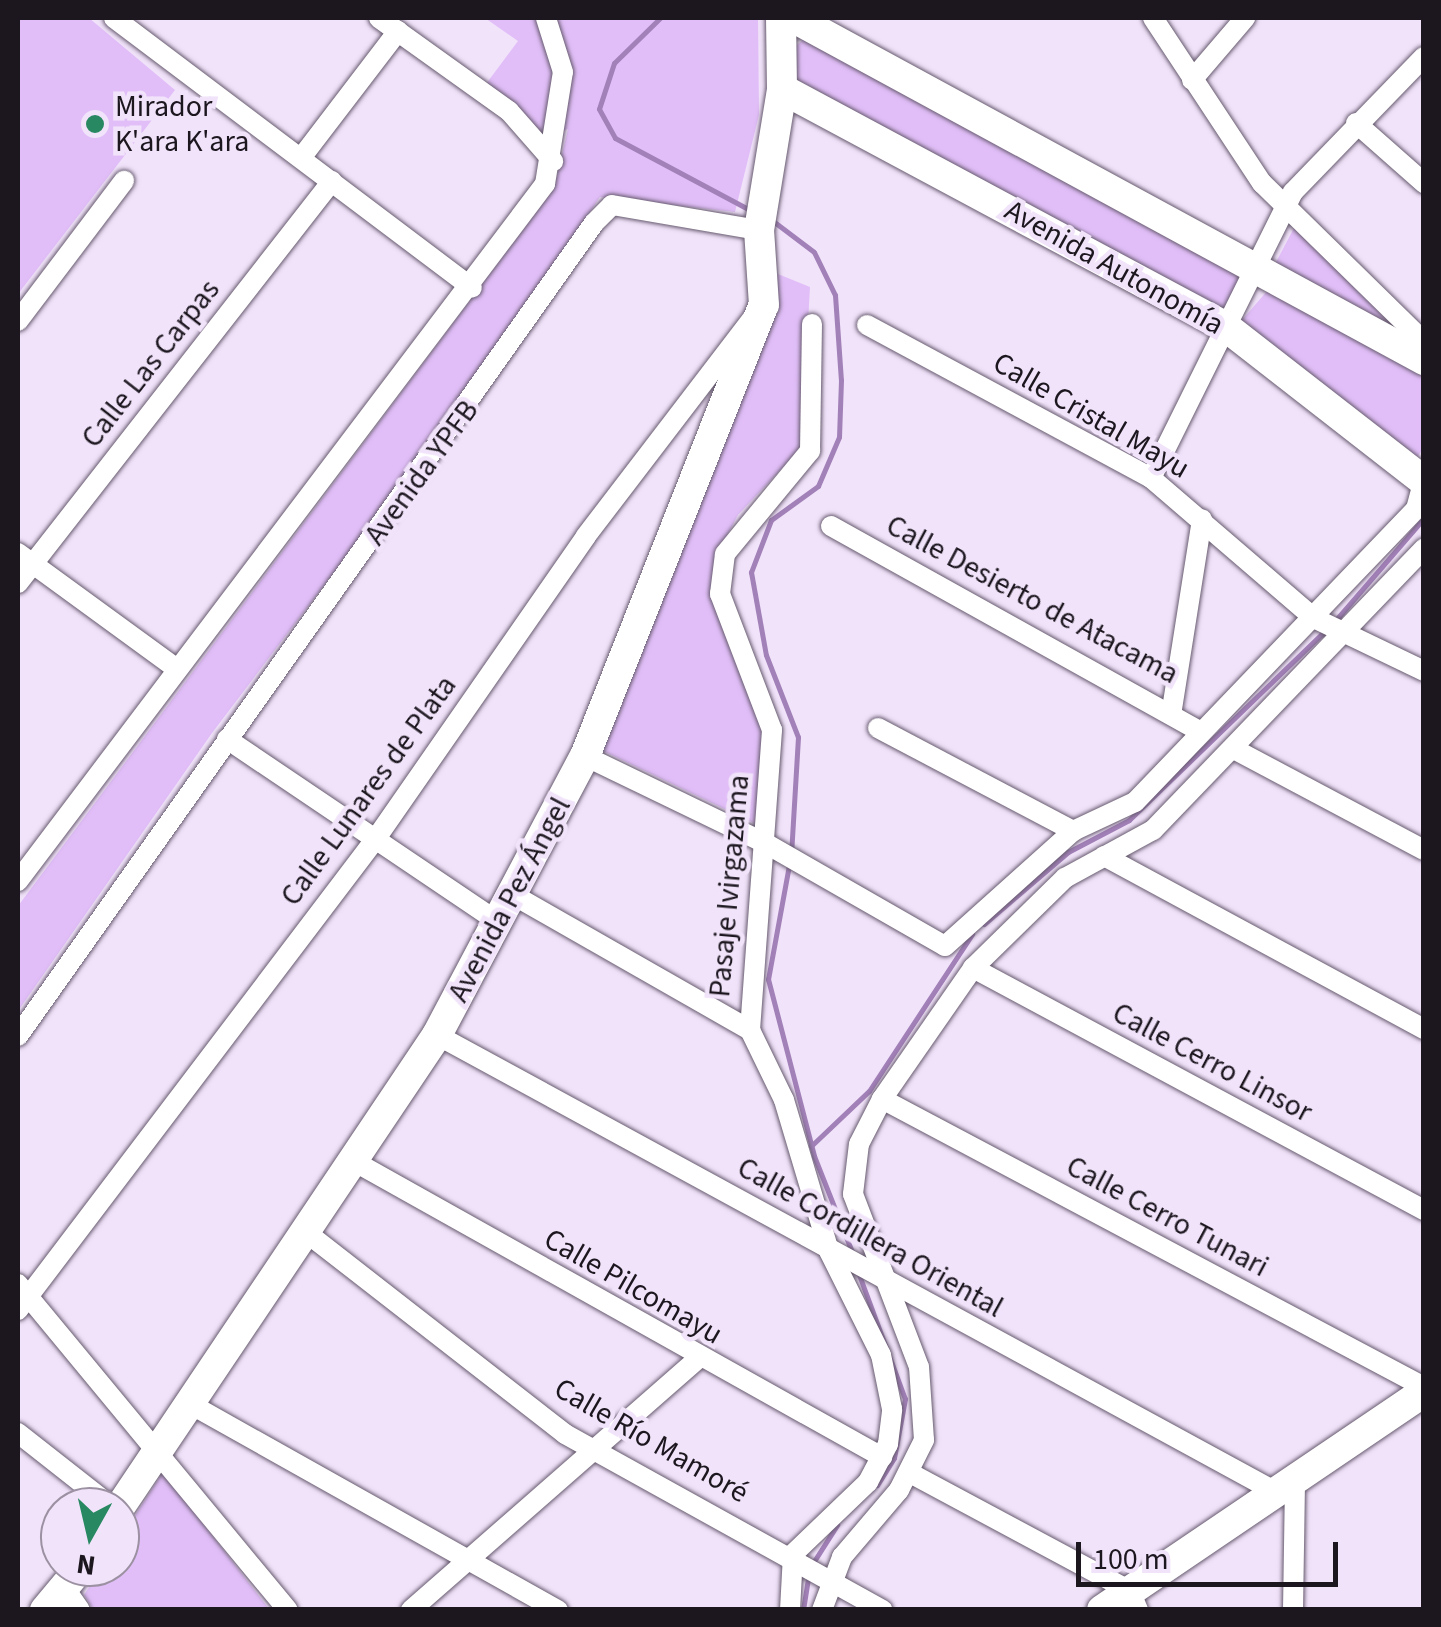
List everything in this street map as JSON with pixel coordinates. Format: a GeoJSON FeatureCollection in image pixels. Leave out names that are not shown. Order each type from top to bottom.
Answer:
{"type":"FeatureCollection","features":[{"type":"Feature","properties":{"kind":"street"},"geometry":{"type":"LineString","coordinates":[[114,18],[472,288]]}},
{"type":"Feature","properties":{"kind":"street"},"geometry":{"type":"LineString","coordinates":[[379,18],[509,111],[553,160]]}},
{"type":"Feature","properties":{"kind":"street"},"geometry":{"type":"LineString","coordinates":[[18,881],[472,288],[553,160],[562,72],[546,18]]}},
{"type":"Feature","properties":{"kind":"street"},"geometry":{"type":"LineString","coordinates":[[761,219],[782,89],[780,18]]}},
{"type":"Feature","properties":{"kind":"street"},"geometry":{"type":"LineString","coordinates":[[794,18],[1424,360]]}},
{"type":"Feature","properties":{"kind":"street"},"geometry":{"type":"LineString","coordinates":[[1134,18],[1150,18],[1288,213],[1416,334],[1424,360]]}},
{"type":"Feature","properties":{"kind":"street"},"geometry":{"type":"LineString","coordinates":[[1192,80],[1244,18]]}},
{"type":"Feature","properties":{"kind":"street"},"geometry":{"type":"LineString","coordinates":[[301,158],[398,31]]}},
{"type":"Feature","properties":{"kind":"street"},"geometry":{"type":"LineString","coordinates":[[1151,478],[1226,326],[1288,213],[1293,192],[1424,56]]}},
{"type":"Feature","properties":{"kind":"street","name":"Avenida Autonomía"},"geometry":{"type":"LineString","coordinates":[[782,89],[1226,326],[1423,480]]}},
{"type":"Feature","properties":{"kind":"street"},"geometry":{"type":"LineString","coordinates":[[1356,123],[1424,184]]}},
{"type":"Feature","properties":{"kind":"street"},"geometry":{"type":"LineString","coordinates":[[18,321],[124,181]]}},
{"type":"Feature","properties":{"kind":"street","name":"Calle Las Carpas"},"geometry":{"type":"LineString","coordinates":[[18,584],[25,558],[332,182]]}},
{"type":"Feature","properties":{"kind":"street","name":"Avenida YPFB"},"geometry":{"type":"LineString","coordinates":[[18,1036],[603,214],[628,207],[761,219]]}},
{"type":"Feature","properties":{"kind":"street","name":"Avenida Pez Ángel"},"geometry":{"type":"LineString","coordinates":[[131,1487],[192,1405],[357,1163],[437,1035],[500,923],[585,756],[764,304],[761,219]]}},
{"type":"Feature","properties":{"kind":"street","name":"Calle Lunares de Plata"},"geometry":{"type":"LineString","coordinates":[[21,1297],[377,837],[586,536],[764,304]]}},
{"type":"Feature","properties":{"kind":"street","name":"Pasaje Ivirgazama"},"geometry":{"type":"LineString","coordinates":[[812,324],[810,451],[726,554],[720,594],[772,730],[780,852],[750,1030],[784,1100],[887,1376],[882,1457]]}},
{"type":"Feature","properties":{"kind":"street","name":"Calle Cristal Mayu"},"geometry":{"type":"LineString","coordinates":[[867,325],[1151,478],[1314,618],[1346,630],[1424,671]]}},
{"type":"Feature","properties":{"kind":"street"},"geometry":{"type":"LineString","coordinates":[[585,756],[780,852],[946,946],[1074,830],[1135,802],[1416,509],[1423,480]]}},
{"type":"Feature","properties":{"kind":"street"},"geometry":{"type":"LineString","coordinates":[[1172,709],[1202,519]]}},
{"type":"Feature","properties":{"kind":"street","name":"Calle Desierto de Atacama"},"geometry":{"type":"LineString","coordinates":[[832,526],[1172,709],[1200,731]]}},
{"type":"Feature","properties":{"kind":"street"},"geometry":{"type":"LineString","coordinates":[[822,1610],[828,1581],[910,1472],[924,1440],[926,1392],[853,1194],[859,1144],[882,1098],[972,968],[1065,878],[1153,830],[1424,548]]}},
{"type":"Feature","properties":{"kind":"street"},"geometry":{"type":"LineString","coordinates":[[25,558],[177,669]]}},
{"type":"Feature","properties":{"kind":"street"},"geometry":{"type":"LineString","coordinates":[[878,728],[1074,830]]}},
{"type":"Feature","properties":{"kind":"street"},"geometry":{"type":"LineString","coordinates":[[227,739],[500,923]]}},
{"type":"Feature","properties":{"kind":"street"},"geometry":{"type":"LineString","coordinates":[[1234,749],[1424,850]]}},
{"type":"Feature","properties":{"kind":"street"},"geometry":{"type":"LineString","coordinates":[[1104,856],[1424,1029]]}},
{"type":"Feature","properties":{"kind":"street"},"geometry":{"type":"LineString","coordinates":[[514,896],[750,1030]]}},
{"type":"Feature","properties":{"kind":"street","name":"Calle Cerro Linsor"},"geometry":{"type":"LineString","coordinates":[[972,968],[1424,1210]]}},
{"type":"Feature","properties":{"kind":"street","name":"Calle Cordillera Oriental"},"geometry":{"type":"LineString","coordinates":[[437,1035],[883,1280],[1286,1485]]}},
{"type":"Feature","properties":{"kind":"street","name":"Calle Cerro Tunari"},"geometry":{"type":"LineString","coordinates":[[882,1098],[1424,1390]]}},
{"type":"Feature","properties":{"kind":"street","name":"Calle Pilcomayu"},"geometry":{"type":"LineString","coordinates":[[357,1163],[698,1359],[882,1457]]}},
{"type":"Feature","properties":{"kind":"street","name":"Calle Río Mamoré"},"geometry":{"type":"LineString","coordinates":[[307,1232],[596,1451],[793,1554],[828,1581],[883,1610]]}},
{"type":"Feature","properties":{"kind":"street"},"geometry":{"type":"LineString","coordinates":[[21,1297],[160,1448],[288,1610]]}},
{"type":"Feature","properties":{"kind":"street"},"geometry":{"type":"LineString","coordinates":[[411,1610],[698,1359]]}},
{"type":"Feature","properties":{"kind":"street"},"geometry":{"type":"LineString","coordinates":[[1102,1610],[1134,1600],[1286,1485],[1424,1390]]}},
{"type":"Feature","properties":{"kind":"street"},"geometry":{"type":"LineString","coordinates":[[192,1405],[558,1610]]}},
{"type":"Feature","properties":{"kind":"street"},"geometry":{"type":"LineString","coordinates":[[18,1433],[90,1487]]}},
{"type":"Feature","properties":{"kind":"street"},"geometry":{"type":"LineString","coordinates":[[790,1610],[793,1554],[846,1508],[882,1457]]}},
{"type":"Feature","properties":{"kind":"street"},"geometry":{"type":"LineString","coordinates":[[910,1472],[1134,1600]]}},
{"type":"Feature","properties":{"kind":"street"},"geometry":{"type":"LineString","coordinates":[[1286,1485],[1292,1610]]}},
{"type":"Feature","properties":{"kind":"shaded area"},"geometry":{"type":"Polygon","coordinates":[[[18,18],[89,18],[175,90],[18,294],[18,18]]]}},
{"type":"Feature","properties":{"kind":"shaded area"},"geometry":{"type":"Polygon","coordinates":[[[485,18],[758,18],[759,115],[735,212],[600,197],[466,398],[212,733],[18,1011],[18,906],[554,188],[568,129],[543,141],[486,84],[518,41],[485,18]]]}},
{"type":"Feature","properties":{"kind":"shaded area"},"geometry":{"type":"Polygon","coordinates":[[[803,40],[1240,277],[1223,311],[786,77],[787,53],[803,40]]]}},
{"type":"Feature","properties":{"kind":"shaded area"},"geometry":{"type":"Polygon","coordinates":[[[1294,228],[1406,339],[1275,264],[1294,228]]]}},
{"type":"Feature","properties":{"kind":"shaded area"},"geometry":{"type":"Polygon","coordinates":[[[778,274],[810,287],[801,448],[738,515],[718,552],[765,731],[758,825],[597,748],[771,313],[778,274]]]}},
{"type":"Feature","properties":{"kind":"shaded area"},"geometry":{"type":"Polygon","coordinates":[[[1268,290],[1423,377],[1423,449],[1413,463],[1242,320],[1268,290]]]}},
{"type":"Feature","properties":{"kind":"shaded area"},"geometry":{"type":"Polygon","coordinates":[[[163,1472],[269,1609],[93,1609],[84,1595],[89,1587],[140,1587],[140,1508],[163,1472]]]}},
{"type":"Feature","properties":{"kind":"waterway"},"geometry":{"type":"LineString","coordinates":[[660,18],[614,63],[599,109],[615,138],[750,210]]}},
{"type":"Feature","properties":{"kind":"waterway"},"geometry":{"type":"LineString","coordinates":[[773,221],[814,252],[835,295],[841,380],[839,437],[818,486],[771,520],[751,572],[766,655],[798,737],[791,854]]}},
{"type":"Feature","properties":{"kind":"waterway"},"geometry":{"type":"LineString","coordinates":[[1334,622],[1424,518]]}},
{"type":"Feature","properties":{"kind":"waterway"},"geometry":{"type":"LineString","coordinates":[[984,924],[1068,852],[1129,820],[1326,630]]}},
{"type":"Feature","properties":{"kind":"waterway"},"geometry":{"type":"LineString","coordinates":[[789,865],[768,979],[814,1156],[852,1252]]}},
{"type":"Feature","properties":{"kind":"waterway"},"geometry":{"type":"LineString","coordinates":[[811,1146],[869,1091],[972,934]]}},
{"type":"Feature","properties":{"kind":"waterway"},"geometry":{"type":"LineString","coordinates":[[858,1272],[905,1399],[894,1458],[877,1485]]}},
{"type":"Feature","properties":{"kind":"waterway"},"geometry":{"type":"LineString","coordinates":[[811,1566],[837,1525]]}},
{"type":"Feature","properties":{"kind":"waterway"},"geometry":{"type":"LineString","coordinates":[[803,1610],[808,1577]]}},
{"type":"Feature","properties":{"kind":"place","name":"Mirador K'ara K'ara"},"geometry":{"type":"Point","coordinates":[95,124]}}]}
